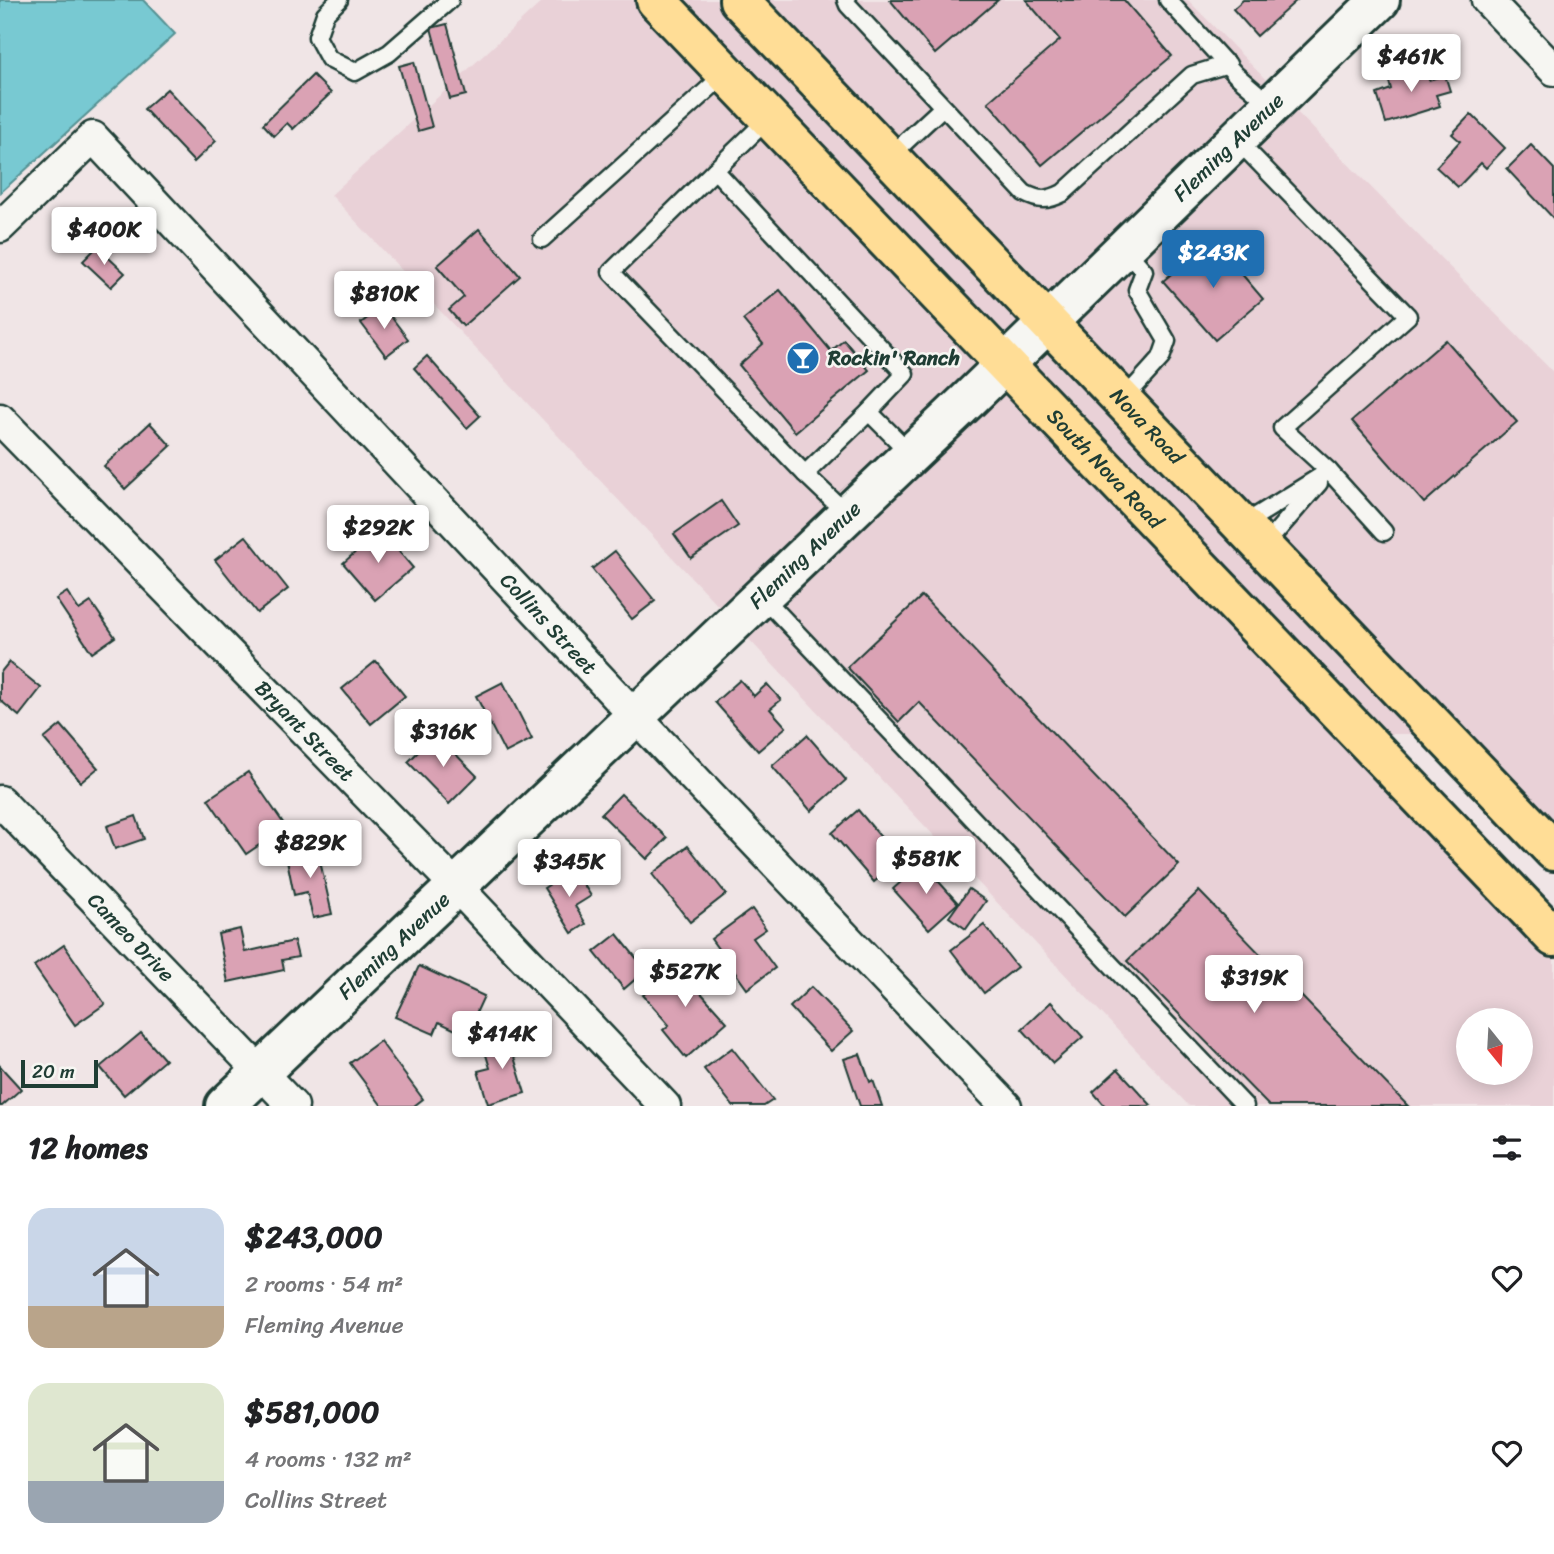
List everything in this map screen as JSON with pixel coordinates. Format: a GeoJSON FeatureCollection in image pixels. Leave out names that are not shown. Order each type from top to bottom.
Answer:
{"type":"FeatureCollection","features":[{"type":"Feature","properties":{"kind":"main road","name":"South Nova Road"},"geometry":{"type":"LineString","coordinates":[[656,0],[1554,937]]}},
{"type":"Feature","properties":{"kind":"main road","name":"Nova Road"},"geometry":{"type":"LineString","coordinates":[[739,0],[1554,851]]}},
{"type":"Feature","properties":{"kind":"main road"},"geometry":{"type":"LineString","coordinates":[[1379,754],[1397,748],[1417,749],[1474,768]]}},
{"type":"Feature","properties":{"kind":"street","name":"Fleming Avenue"},"geometry":{"type":"LineString","coordinates":[[225,1106],[911,454],[1380,0]]}},
{"type":"Feature","properties":{"kind":"street"},"geometry":{"type":"LineString","coordinates":[[1487,0],[1554,70]]}},
{"type":"Feature","properties":{"kind":"street","name":"Collins Street"},"geometry":{"type":"LineString","coordinates":[[0,227],[93,137],[634,715],[1006,1106]]}},
{"type":"Feature","properties":{"kind":"street","name":"Bryant Street"},"geometry":{"type":"LineString","coordinates":[[0,419],[457,887],[665,1106]]}},
{"type":"Feature","properties":{"kind":"street","name":"Cameo Drive"},"geometry":{"type":"LineString","coordinates":[[0,801],[293,1106]]}},
{"type":"Feature","properties":{"kind":"lane"},"geometry":{"type":"LineString","coordinates":[[339,0],[325,14],[317,37],[329,58],[355,72],[389,52],[450,0]]}},
{"type":"Feature","properties":{"kind":"lane"},"geometry":{"type":"LineString","coordinates":[[846,0],[1024,193],[1037,199],[1048,200],[1063,193],[1192,75],[1228,64]]}},
{"type":"Feature","properties":{"kind":"lane"},"geometry":{"type":"LineString","coordinates":[[1168,0],[1237,75],[1271,105]]}},
{"type":"Feature","properties":{"kind":"lane"},"geometry":{"type":"LineString","coordinates":[[542,239],[726,73]]}},
{"type":"Feature","properties":{"kind":"lane"},"geometry":{"type":"LineString","coordinates":[[889,157],[943,107]]}},
{"type":"Feature","properties":{"kind":"lane"},"geometry":{"type":"LineString","coordinates":[[769,118],[611,272],[805,474],[848,514]]}},
{"type":"Feature","properties":{"kind":"lane"},"geometry":{"type":"LineString","coordinates":[[1236,139],[1408,316],[1282,428],[1329,471],[1384,532]]}},
{"type":"Feature","properties":{"kind":"lane"},"geometry":{"type":"LineString","coordinates":[[715,170],[905,374],[805,474]]}},
{"type":"Feature","properties":{"kind":"lane"},"geometry":{"type":"LineString","coordinates":[[1123,400],[1161,358],[1167,341],[1137,290],[1144,271],[1124,248]]}},
{"type":"Feature","properties":{"kind":"lane"},"geometry":{"type":"LineString","coordinates":[[869,412],[911,454]]}},
{"type":"Feature","properties":{"kind":"lane"},"geometry":{"type":"LineString","coordinates":[[1252,536],[1329,471]]}},
{"type":"Feature","properties":{"kind":"lane"},"geometry":{"type":"LineString","coordinates":[[1252,536],[1329,471]]}},
{"type":"Feature","properties":{"kind":"lane"},"geometry":{"type":"LineString","coordinates":[[761,595],[1245,1106]]}},
{"type":"Feature","properties":{"kind":"shaded area"},"geometry":{"type":"Polygon","coordinates":[[[544,0],[637,0],[985,363],[723,611],[331,195],[544,0]]]}},
{"type":"Feature","properties":{"kind":"shaded area"},"geometry":{"type":"Polygon","coordinates":[[[674,0],[720,0],[1028,321],[1004,344],[674,0]]]}},
{"type":"Feature","properties":{"kind":"shaded area"},"geometry":{"type":"Polygon","coordinates":[[[758,0],[1188,0],[1271,85],[1047,302],[758,0]]]}},
{"type":"Feature","properties":{"kind":"shaded area"},"geometry":{"type":"Polygon","coordinates":[[[1291,106],[1554,373],[1554,832],[1068,323],[1291,106]]]}},
{"type":"Feature","properties":{"kind":"shaded area"},"geometry":{"type":"Polygon","coordinates":[[[1048,342],[1417,734],[1392,734],[1382,737],[1024,365],[1048,342]]]}},
{"type":"Feature","properties":{"kind":"shaded area"},"geometry":{"type":"Polygon","coordinates":[[[1005,384],[1554,956],[1554,1106],[1189,1106],[743,633],[1005,384]]]}},
{"type":"Feature","properties":{"kind":"water"},"geometry":{"type":"Polygon","coordinates":[[[0,0],[143,0],[175,34],[0,193],[0,0]]]}},
{"type":"Feature","properties":{"kind":"building"},"geometry":{"type":"Polygon","coordinates":[[[890,0],[998,0],[935,54],[890,0]]]}},
{"type":"Feature","properties":{"kind":"building"},"geometry":{"type":"Polygon","coordinates":[[[1026,0],[1124,0],[1172,56],[1042,165],[988,102],[1060,40],[1026,0]]]}},
{"type":"Feature","properties":{"kind":"building"},"geometry":{"type":"Polygon","coordinates":[[[1243,0],[1297,0],[1257,36],[1233,9],[1243,0]]]}},
{"type":"Feature","properties":{"kind":"building"},"geometry":{"type":"Polygon","coordinates":[[[447,24],[466,95],[450,99],[431,28],[447,24]]]}},
{"type":"Feature","properties":{"kind":"building"},"geometry":{"type":"Polygon","coordinates":[[[414,62],[432,127],[418,131],[399,66],[414,62]]]}},
{"type":"Feature","properties":{"kind":"building"},"geometry":{"type":"Polygon","coordinates":[[[1425,67],[1429,80],[1445,75],[1450,91],[1436,95],[1440,106],[1386,123],[1377,94],[1391,89],[1388,78],[1425,67]]]}},
{"type":"Feature","properties":{"kind":"building"},"geometry":{"type":"Polygon","coordinates":[[[313,75],[331,93],[293,129],[287,123],[274,136],[263,124],[313,75]]]}},
{"type":"Feature","properties":{"kind":"building"},"geometry":{"type":"Polygon","coordinates":[[[167,89],[216,141],[194,162],[144,109],[167,89]]]}},
{"type":"Feature","properties":{"kind":"building"},"geometry":{"type":"Polygon","coordinates":[[[1471,114],[1505,148],[1486,168],[1481,163],[1458,187],[1436,167],[1460,141],[1452,134],[1471,114]]]}},
{"type":"Feature","properties":{"kind":"building"},"geometry":{"type":"Polygon","coordinates":[[[1531,145],[1554,169],[1554,219],[1507,169],[1531,145]]]}},
{"type":"Feature","properties":{"kind":"building"},"geometry":{"type":"Polygon","coordinates":[[[479,229],[520,276],[463,326],[449,310],[464,297],[437,266],[479,229]]]}},
{"type":"Feature","properties":{"kind":"building"},"geometry":{"type":"Polygon","coordinates":[[[1212,239],[1263,299],[1215,340],[1163,281],[1212,239]]]}},
{"type":"Feature","properties":{"kind":"building"},"geometry":{"type":"Polygon","coordinates":[[[97,247],[125,273],[111,287],[83,261],[97,247]]]}},
{"type":"Feature","properties":{"kind":"building","name":"Rockin' Ranch"},"geometry":{"type":"Polygon","coordinates":[[[780,290],[831,351],[844,340],[869,370],[795,432],[739,365],[763,344],[743,320],[780,290]]]}},
{"type":"Feature","properties":{"kind":"building"},"geometry":{"type":"Polygon","coordinates":[[[383,306],[408,339],[386,356],[361,323],[383,306]]]}},
{"type":"Feature","properties":{"kind":"building"},"geometry":{"type":"Polygon","coordinates":[[[1446,340],[1517,422],[1424,503],[1352,421],[1446,340]]]}},
{"type":"Feature","properties":{"kind":"building"},"geometry":{"type":"Polygon","coordinates":[[[427,356],[480,416],[467,428],[414,368],[427,356]]]}},
{"type":"Feature","properties":{"kind":"building"},"geometry":{"type":"Polygon","coordinates":[[[150,423],[171,446],[125,489],[104,466],[150,423]]]}},
{"type":"Feature","properties":{"kind":"building"},"geometry":{"type":"Polygon","coordinates":[[[721,501],[738,526],[691,558],[674,534],[721,501]]]}},
{"type":"Feature","properties":{"kind":"building"},"geometry":{"type":"Polygon","coordinates":[[[381,530],[413,568],[375,600],[343,563],[381,530]]]}},
{"type":"Feature","properties":{"kind":"building"},"geometry":{"type":"Polygon","coordinates":[[[246,536],[288,589],[257,613],[215,560],[246,536]]]}},
{"type":"Feature","properties":{"kind":"building"},"geometry":{"type":"Polygon","coordinates":[[[615,551],[655,601],[632,619],[592,569],[615,551]]]}},
{"type":"Feature","properties":{"kind":"building"},"geometry":{"type":"Polygon","coordinates":[[[67,592],[79,610],[91,602],[115,637],[92,653],[56,599],[67,592]]]}},
{"type":"Feature","properties":{"kind":"building"},"geometry":{"type":"Polygon","coordinates":[[[922,596],[1179,865],[1125,917],[919,702],[899,722],[847,667],[922,596]]]}},
{"type":"Feature","properties":{"kind":"building"},"geometry":{"type":"Polygon","coordinates":[[[376,661],[405,696],[371,724],[342,689],[376,661]]]}},
{"type":"Feature","properties":{"kind":"building"},"geometry":{"type":"Polygon","coordinates":[[[9,662],[41,688],[19,716],[0,700],[0,673],[9,662]]]}},
{"type":"Feature","properties":{"kind":"building"},"geometry":{"type":"Polygon","coordinates":[[[740,680],[754,696],[767,684],[781,700],[770,709],[786,727],[758,751],[715,702],[740,680]]]}},
{"type":"Feature","properties":{"kind":"building"},"geometry":{"type":"Polygon","coordinates":[[[503,682],[532,739],[505,753],[476,696],[503,682]]]}},
{"type":"Feature","properties":{"kind":"building"},"geometry":{"type":"Polygon","coordinates":[[[61,725],[98,768],[81,782],[44,739],[61,725]]]}},
{"type":"Feature","properties":{"kind":"building"},"geometry":{"type":"Polygon","coordinates":[[[436,734],[477,776],[449,804],[408,762],[436,734]]]}},
{"type":"Feature","properties":{"kind":"building"},"geometry":{"type":"Polygon","coordinates":[[[807,735],[846,780],[811,811],[772,766],[807,735]]]}},
{"type":"Feature","properties":{"kind":"building"},"geometry":{"type":"Polygon","coordinates":[[[248,772],[286,827],[246,854],[208,799],[248,772]]]}},
{"type":"Feature","properties":{"kind":"building"},"geometry":{"type":"Polygon","coordinates":[[[621,794],[667,838],[647,859],[601,814],[621,794]]]}},
{"type":"Feature","properties":{"kind":"building"},"geometry":{"type":"Polygon","coordinates":[[[858,810],[900,860],[874,882],[832,833],[858,810]]]}},
{"type":"Feature","properties":{"kind":"building"},"geometry":{"type":"Polygon","coordinates":[[[136,816],[144,839],[115,849],[107,826],[136,816]]]}},
{"type":"Feature","properties":{"kind":"building"},"geometry":{"type":"Polygon","coordinates":[[[688,846],[726,894],[690,922],[652,874],[688,846]]]}},
{"type":"Feature","properties":{"kind":"building"},"geometry":{"type":"Polygon","coordinates":[[[317,848],[332,914],[313,918],[307,892],[294,895],[286,855],[317,848]]]}},
{"type":"Feature","properties":{"kind":"building"},"geometry":{"type":"Polygon","coordinates":[[[922,863],[958,903],[929,929],[893,889],[922,863]]]}},
{"type":"Feature","properties":{"kind":"building"},"geometry":{"type":"Polygon","coordinates":[[[574,869],[591,896],[575,906],[586,924],[572,933],[544,888],[574,869]]]}},
{"type":"Feature","properties":{"kind":"building"},"geometry":{"type":"Polygon","coordinates":[[[969,889],[986,901],[966,929],[949,917],[969,889]]]}},
{"type":"Feature","properties":{"kind":"building"},"geometry":{"type":"Polygon","coordinates":[[[1199,891],[1408,1106],[1269,1106],[1127,961],[1199,891]]]}},
{"type":"Feature","properties":{"kind":"building"},"geometry":{"type":"Polygon","coordinates":[[[752,909],[766,929],[753,938],[775,968],[747,989],[711,939],[752,909]]]}},
{"type":"Feature","properties":{"kind":"building"},"geometry":{"type":"Polygon","coordinates":[[[984,925],[1017,967],[984,993],[951,950],[984,925]]]}},
{"type":"Feature","properties":{"kind":"building"},"geometry":{"type":"Polygon","coordinates":[[[240,929],[245,952],[294,941],[298,957],[282,960],[284,970],[228,982],[218,934],[240,929]]]}},
{"type":"Feature","properties":{"kind":"building"},"geometry":{"type":"Polygon","coordinates":[[[617,934],[646,970],[624,989],[594,952],[617,934]]]}},
{"type":"Feature","properties":{"kind":"building"},"geometry":{"type":"Polygon","coordinates":[[[64,945],[105,1004],[75,1025],[34,966],[64,945]]]}},
{"type":"Feature","properties":{"kind":"building"},"geometry":{"type":"Polygon","coordinates":[[[683,960],[699,979],[693,984],[727,1022],[686,1058],[663,1030],[669,1025],[643,995],[683,960]]]}},
{"type":"Feature","properties":{"kind":"building"},"geometry":{"type":"Polygon","coordinates":[[[419,966],[484,996],[466,1035],[439,1022],[434,1034],[395,1017],[419,966]]]}},
{"type":"Feature","properties":{"kind":"building"},"geometry":{"type":"Polygon","coordinates":[[[811,987],[853,1031],[831,1051],[790,1007],[811,987]]]}},
{"type":"Feature","properties":{"kind":"building"},"geometry":{"type":"Polygon","coordinates":[[[1051,1002],[1083,1037],[1053,1063],[1022,1029],[1051,1002]]]}},
{"type":"Feature","properties":{"kind":"building"},"geometry":{"type":"Polygon","coordinates":[[[141,1033],[165,1060],[124,1095],[100,1067],[141,1033]]]}},
{"type":"Feature","properties":{"kind":"building"},"geometry":{"type":"Polygon","coordinates":[[[516,1035],[522,1055],[514,1057],[525,1093],[488,1104],[478,1071],[490,1068],[483,1045],[516,1035]]]}},
{"type":"Feature","properties":{"kind":"building"},"geometry":{"type":"Polygon","coordinates":[[[380,1041],[423,1099],[414,1106],[382,1106],[350,1063],[380,1041]]]}},
{"type":"Feature","properties":{"kind":"building"},"geometry":{"type":"Polygon","coordinates":[[[732,1048],[773,1100],[764,1106],[733,1106],[704,1069],[732,1048]]]}},
{"type":"Feature","properties":{"kind":"building"},"geometry":{"type":"Polygon","coordinates":[[[860,1054],[882,1106],[860,1106],[844,1059],[860,1054]]]}},
{"type":"Feature","properties":{"kind":"building"},"geometry":{"type":"Polygon","coordinates":[[[0,1066],[21,1089],[2,1106],[0,1106],[0,1066]]]}},
{"type":"Feature","properties":{"kind":"building"},"geometry":{"type":"Polygon","coordinates":[[[1118,1069],[1151,1105],[1105,1106],[1093,1092],[1118,1069]]]}},
{"type":"Feature","properties":{"kind":"place","name":"Rockin' Ranch"},"geometry":{"type":"Point","coordinates":[803,358]}}]}
